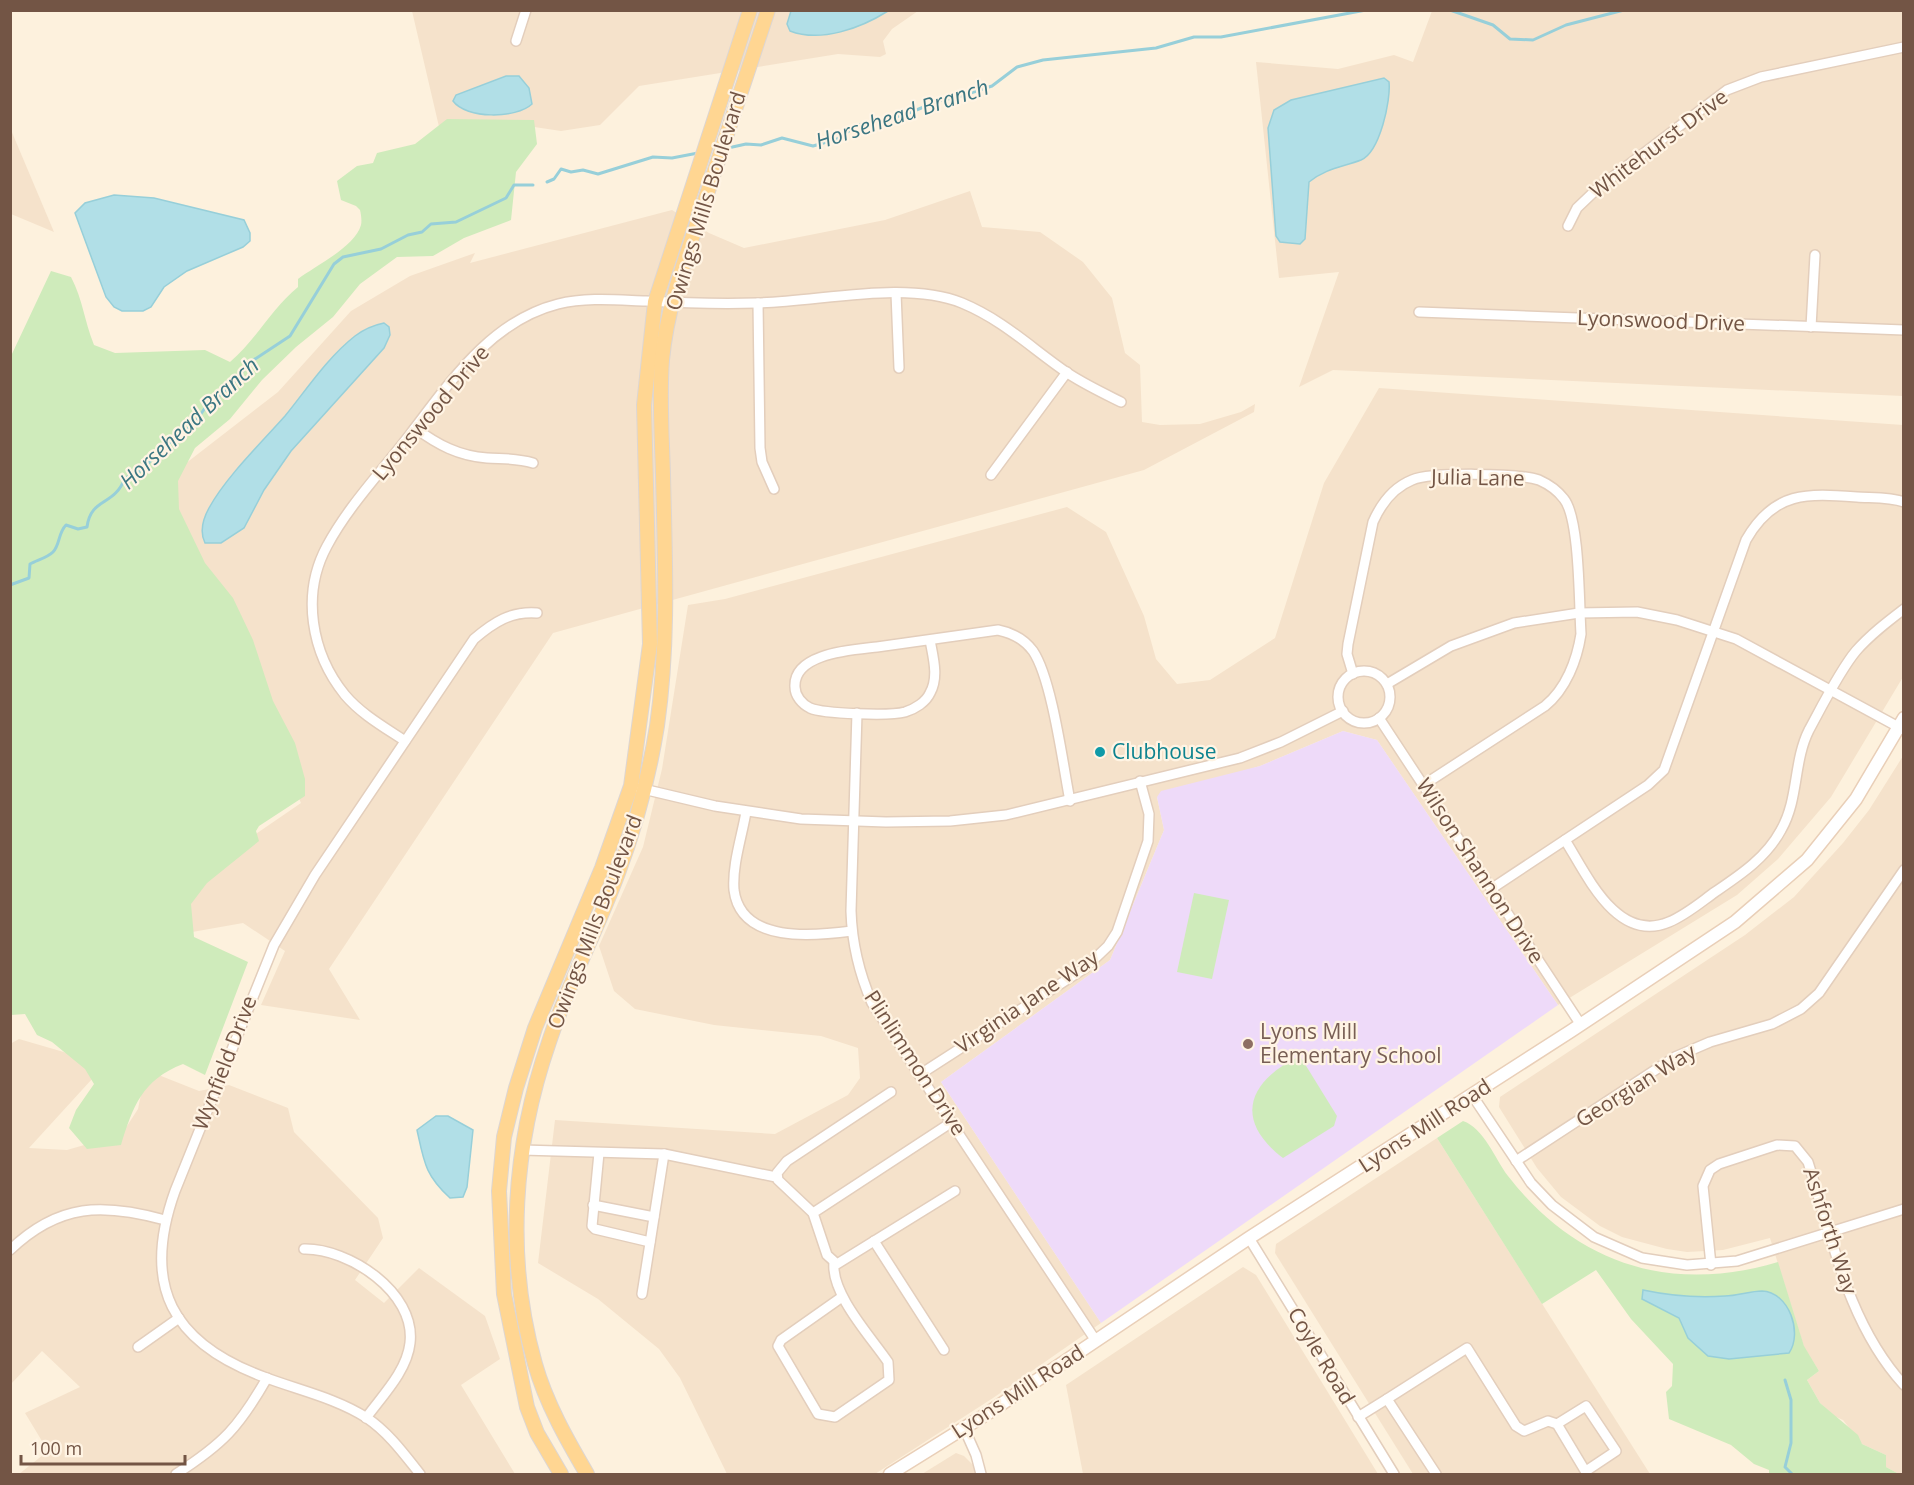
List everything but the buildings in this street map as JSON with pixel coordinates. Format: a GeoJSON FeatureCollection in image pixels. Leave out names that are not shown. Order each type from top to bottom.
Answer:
{"type":"FeatureCollection","features":[{"type":"Feature","properties":{"kind":"main road","name":"Owings Mills Boulevard"},"geometry":{"type":"LineString","coordinates":[[561,1474],[537,1433],[527,1407],[504,1294],[499,1243],[500,1180],[504,1137],[516,1088],[535,1028],[638,787],[650,644],[644,405],[655,302],[750,10]]}},
{"type":"Feature","properties":{"kind":"main road","name":"Owings Mills Boulevard"},"geometry":{"type":"LineString","coordinates":[[587,1474],[547,1397],[535,1364],[521,1294],[517,1248],[517,1197],[522,1150],[531,1098],[549,1041],[618,874],[638,787],[657,727],[666,650],[662,360],[671,301],[768,10]]}},
{"type":"Feature","properties":{"kind":"main road","name":"Lyons Mill Road"},"geometry":{"type":"LineString","coordinates":[[890,1474],[964,1428],[1249,1238],[1581,1025],[1735,922],[1800,868],[1856,799],[1902,725]]}},
{"type":"Feature","properties":{"kind":"street"},"geometry":{"type":"LineString","coordinates":[[516,41],[526,10]]}},
{"type":"Feature","properties":{"kind":"street","name":"Whitehurst Drive"},"geometry":{"type":"LineString","coordinates":[[1568,226],[1577,208],[1598,188],[1727,90],[1761,77],[1904,47]]}},
{"type":"Feature","properties":{"kind":"street"},"geometry":{"type":"LineString","coordinates":[[1811,327],[1815,255]]}},
{"type":"Feature","properties":{"kind":"street"},"geometry":{"type":"LineString","coordinates":[[896,293],[899,368]]}},
{"type":"Feature","properties":{"kind":"street","name":"Lyonswood Drive"},"geometry":{"type":"LineString","coordinates":[[405,741],[358,708],[334,679],[317,644],[312,604],[318,566],[337,529],[467,362],[507,328],[534,312],[571,301],[758,303],[896,293],[939,297],[978,310],[1015,331],[1067,372],[1121,402]]}},
{"type":"Feature","properties":{"kind":"street"},"geometry":{"type":"LineString","coordinates":[[758,303],[760,448],[762,462],[774,489]]}},
{"type":"Feature","properties":{"kind":"street","name":"Lyonswood Drive"},"geometry":{"type":"LineString","coordinates":[[1419,312],[1904,330]]}},
{"type":"Feature","properties":{"kind":"street"},"geometry":{"type":"LineString","coordinates":[[991,475],[1067,372]]}},
{"type":"Feature","properties":{"kind":"street"},"geometry":{"type":"LineString","coordinates":[[415,428],[434,442],[456,452],[487,458],[519,459],[533,464]]}},
{"type":"Feature","properties":{"kind":"street","name":"Julia Lane"},"geometry":{"type":"LineString","coordinates":[[1353,674],[1347,654],[1348,644],[1373,522],[1378,510],[1396,489],[1424,476],[1438,474],[1527,478],[1538,480],[1558,492],[1566,501],[1573,523],[1580,613],[1579,645],[1561,691],[1555,698],[1425,784]]}},
{"type":"Feature","properties":{"kind":"street"},"geometry":{"type":"LineString","coordinates":[[1491,889],[1648,785],[1664,770],[1746,540],[1753,527],[1770,510],[1789,499],[1812,494],[1904,502]]}},
{"type":"Feature","properties":{"kind":"street"},"geometry":{"type":"LineString","coordinates":[[1565,840],[1601,897],[1619,915],[1645,926],[1669,922],[1742,873],[1774,842],[1789,815],[1801,748],[1857,650],[1904,609]]}},
{"type":"Feature","properties":{"kind":"street"},"geometry":{"type":"LineString","coordinates":[[1387,684],[1451,646],[1514,623],[1580,613],[1637,612],[1677,620],[1714,631],[1767,654],[1832,691],[1902,725]]}},
{"type":"Feature","properties":{"kind":"street","name":"Wynfield Drive"},"geometry":{"type":"LineString","coordinates":[[420,1474],[389,1437],[366,1418],[332,1401],[237,1367],[207,1350],[179,1318],[169,1302],[161,1268],[160,1251],[165,1220],[274,945],[309,885],[474,639],[497,621],[510,615],[537,613]]}},
{"type":"Feature","properties":{"kind":"street"},"geometry":{"type":"LineString","coordinates":[[930,640],[935,679],[929,696],[907,711],[857,713],[816,710],[805,704],[795,692],[795,680],[799,671],[807,663],[824,657],[857,650],[998,630],[1017,636],[1032,649],[1043,670],[1070,801]]}},
{"type":"Feature","properties":{"kind":"street"},"geometry":{"type":"LineString","coordinates":[[1372,672],[1387,684],[1390,702],[1379,718],[1360,722],[1350,718],[1339,703],[1341,686],[1353,674],[1372,672]]}},
{"type":"Feature","properties":{"kind":"street"},"geometry":{"type":"LineString","coordinates":[[638,787],[746,812],[801,819],[950,821],[1006,815],[1070,801],[1263,750],[1343,711]]}},
{"type":"Feature","properties":{"kind":"street","name":"Plinlimmon Drive"},"geometry":{"type":"LineString","coordinates":[[857,713],[852,931],[861,978],[872,1003],[1096,1341]]}},
{"type":"Feature","properties":{"kind":"street","name":"Wilson Shannon Drive"},"geometry":{"type":"LineString","coordinates":[[1379,718],[1425,784],[1581,1025]]}},
{"type":"Feature","properties":{"kind":"street","name":"Virginia Jane Way"},"geometry":{"type":"LineString","coordinates":[[920,1075],[1085,968],[1108,946],[1117,933],[1148,841],[1149,814],[1140,781]]}},
{"type":"Feature","properties":{"kind":"street"},"geometry":{"type":"LineString","coordinates":[[746,812],[734,878],[736,899],[747,916],[763,927],[787,933],[823,935],[852,931]]}},
{"type":"Feature","properties":{"kind":"street","name":"Georgian Way"},"geometry":{"type":"LineString","coordinates":[[1516,1161],[1675,1057],[1710,1042],[1772,1024],[1801,1010],[1820,993],[1904,870]]}},
{"type":"Feature","properties":{"kind":"street"},"geometry":{"type":"LineString","coordinates":[[776,1177],[787,1161],[891,1092]]}},
{"type":"Feature","properties":{"kind":"street"},"geometry":{"type":"LineString","coordinates":[[1472,1095],[1531,1183],[1552,1205],[1594,1237],[1642,1258],[1687,1265],[1710,1265],[1761,1255],[1904,1209]]}},
{"type":"Feature","properties":{"kind":"street"},"geometry":{"type":"LineString","coordinates":[[813,1214],[952,1122]]}},
{"type":"Feature","properties":{"kind":"street","name":"Ashforth Way"},"geometry":{"type":"LineString","coordinates":[[1710,1265],[1703,1186],[1706,1177],[1719,1164],[1777,1145],[1795,1146],[1808,1162],[1857,1314],[1878,1352],[1904,1384]]}},
{"type":"Feature","properties":{"kind":"street"},"geometry":{"type":"LineString","coordinates":[[522,1150],[664,1154],[776,1177],[813,1214],[826,1255],[834,1263]]}},
{"type":"Feature","properties":{"kind":"street"},"geometry":{"type":"LineString","coordinates":[[599,1153],[592,1226],[595,1229],[650,1242]]}},
{"type":"Feature","properties":{"kind":"street"},"geometry":{"type":"LineString","coordinates":[[642,1294],[664,1154]]}},
{"type":"Feature","properties":{"kind":"street"},"geometry":{"type":"LineString","coordinates":[[834,1263],[837,1264],[955,1191]]}},
{"type":"Feature","properties":{"kind":"street"},"geometry":{"type":"LineString","coordinates":[[593,1205],[654,1217]]}},
{"type":"Feature","properties":{"kind":"street"},"geometry":{"type":"LineString","coordinates":[[10,1250],[46,1221],[93,1208],[124,1210],[165,1220]]}},
{"type":"Feature","properties":{"kind":"street","name":"Coyle Road"},"geometry":{"type":"LineString","coordinates":[[1249,1238],[1394,1474]]}},
{"type":"Feature","properties":{"kind":"street"},"geometry":{"type":"LineString","coordinates":[[874,1241],[944,1350]]}},
{"type":"Feature","properties":{"kind":"street"},"geometry":{"type":"LineString","coordinates":[[304,1249],[321,1249],[349,1260],[388,1287],[405,1311],[410,1335],[405,1359],[399,1373],[366,1418]]}},
{"type":"Feature","properties":{"kind":"street"},"geometry":{"type":"LineString","coordinates":[[834,1263],[833,1271],[842,1297],[888,1362],[890,1370],[889,1380],[835,1417],[828,1418],[818,1414],[778,1346],[781,1340],[842,1297]]}},
{"type":"Feature","properties":{"kind":"street"},"geometry":{"type":"LineString","coordinates":[[138,1347],[179,1318]]}},
{"type":"Feature","properties":{"kind":"street"},"geometry":{"type":"LineString","coordinates":[[1358,1417],[1467,1348],[1519,1429],[1529,1430],[1548,1421],[1557,1424],[1586,1473],[1616,1451],[1586,1406],[1557,1424]]}},
{"type":"Feature","properties":{"kind":"street"},"geometry":{"type":"LineString","coordinates":[[176,1474],[228,1437],[246,1415],[267,1378]]}},
{"type":"Feature","properties":{"kind":"street"},"geometry":{"type":"LineString","coordinates":[[1387,1399],[1436,1474]]}},
{"type":"Feature","properties":{"kind":"street"},"geometry":{"type":"LineString","coordinates":[[964,1428],[976,1455],[981,1474]]}},
{"type":"Feature","properties":{"kind":"shaded area"},"geometry":{"type":"Polygon","coordinates":[[[412,11],[918,11],[892,29],[883,41],[886,54],[880,57],[838,54],[639,86],[600,125],[561,131],[521,125],[440,131],[412,11]]]}},
{"type":"Feature","properties":{"kind":"shaded area"},"geometry":{"type":"Polygon","coordinates":[[[1432,11],[1903,11],[1903,396],[1333,370],[1299,387],[1339,272],[1279,278],[1256,62],[1338,69],[1394,55],[1413,62],[1432,11]]]}},
{"type":"Feature","properties":{"kind":"shaded area"},"geometry":{"type":"Polygon","coordinates":[[[11,130],[54,232],[11,214],[11,130]]]}},
{"type":"Feature","properties":{"kind":"shaded area"},"geometry":{"type":"Polygon","coordinates":[[[970,191],[982,227],[1040,232],[1083,262],[1112,298],[1125,353],[1140,365],[1142,422],[1160,425],[1200,424],[1241,412],[1255,404],[1254,412],[1144,470],[553,633],[329,969],[360,1020],[261,1005],[285,951],[243,923],[181,934],[171,892],[301,803],[163,481],[278,392],[351,311],[410,276],[475,253],[470,263],[672,210],[709,233],[744,248],[885,220],[970,191]]]}},
{"type":"Feature","properties":{"kind":"shaded area"},"geometry":{"type":"Polygon","coordinates":[[[1379,388],[1903,425],[1903,677],[1831,797],[1778,859],[1737,895],[1558,1005],[1377,740],[1343,731],[1260,766],[1157,797],[1164,830],[1110,960],[941,1082],[1101,1323],[993,1398],[875,1474],[727,1474],[680,1378],[659,1349],[598,1299],[538,1263],[555,1120],[775,1134],[848,1095],[860,1078],[858,1048],[821,1036],[714,1025],[635,1009],[614,991],[599,946],[643,847],[662,769],[688,605],[725,599],[1067,507],[1106,532],[1144,616],[1156,659],[1177,684],[1210,680],[1275,638],[1324,483],[1379,388]]]}},
{"type":"Feature","properties":{"kind":"shaded area","name":"Lyons Mill Elementary School"},"geometry":{"type":"Polygon","coordinates":[[[1343,731],[1377,740],[1558,1005],[1101,1323],[941,1082],[1110,960],[1164,830],[1157,797],[1161,791],[1260,766],[1343,731]]]}},
{"type":"Feature","properties":{"kind":"shaded area"},"geometry":{"type":"Polygon","coordinates":[[[1903,756],[1903,1474],[1899,1474],[1886,1467],[1886,1455],[1862,1444],[1843,1420],[1834,1416],[1820,1403],[1807,1380],[1819,1371],[1804,1347],[1770,1238],[1723,1250],[1687,1252],[1622,1237],[1600,1226],[1561,1197],[1537,1168],[1499,1107],[1500,1097],[1745,935],[1794,897],[1843,843],[1869,810],[1903,756]]]}},
{"type":"Feature","properties":{"kind":"shaded area"},"geometry":{"type":"Polygon","coordinates":[[[19,1039],[98,1062],[103,1067],[29,1148],[67,1150],[105,1139],[116,1143],[138,1109],[146,1070],[199,1091],[229,1085],[288,1108],[294,1132],[378,1218],[383,1238],[355,1280],[384,1303],[419,1268],[485,1316],[500,1359],[461,1385],[515,1474],[19,1474],[48,1451],[25,1413],[80,1387],[42,1351],[11,1384],[10,1044],[19,1039]]]}},
{"type":"Feature","properties":{"kind":"shaded area"},"geometry":{"type":"Polygon","coordinates":[[[1437,1138],[1650,1474],[1413,1474],[1275,1253],[1276,1244],[1437,1138]]]}},
{"type":"Feature","properties":{"kind":"shaded area"},"geometry":{"type":"Polygon","coordinates":[[[1243,1267],[1256,1275],[1378,1474],[1083,1474],[1066,1385],[1243,1267]]]}},
{"type":"Feature","properties":{"kind":"shaded area"},"geometry":{"type":"Polygon","coordinates":[[[956,1453],[964,1456],[974,1466],[976,1474],[922,1474],[956,1453]]]}},
{"type":"Feature","properties":{"kind":"green space"},"geometry":{"type":"Polygon","coordinates":[[[447,119],[534,120],[537,144],[516,172],[511,220],[464,238],[433,256],[397,257],[360,284],[333,317],[296,347],[262,380],[230,419],[195,448],[178,481],[179,509],[205,563],[233,598],[253,640],[273,701],[295,743],[305,779],[305,796],[259,826],[256,831],[259,841],[207,883],[191,904],[194,937],[248,962],[205,1075],[183,1064],[169,1070],[149,1086],[141,1096],[130,1118],[121,1145],[87,1149],[69,1128],[76,1110],[94,1084],[85,1069],[52,1042],[37,1035],[25,1014],[11,1015],[11,356],[51,271],[71,277],[94,345],[115,353],[205,350],[230,362],[248,344],[280,304],[298,287],[298,279],[343,248],[357,233],[361,223],[360,210],[341,200],[337,181],[357,166],[373,163],[377,153],[415,144],[447,119]]]}},
{"type":"Feature","properties":{"kind":"green space"},"geometry":{"type":"Polygon","coordinates":[[[1194,893],[1229,900],[1212,979],[1177,972],[1194,893]]]}},
{"type":"Feature","properties":{"kind":"green space"},"geometry":{"type":"Polygon","coordinates":[[[1300,1056],[1337,1116],[1334,1126],[1283,1158],[1267,1144],[1257,1130],[1253,1116],[1253,1102],[1268,1077],[1300,1056]]]}},
{"type":"Feature","properties":{"kind":"green space"},"geometry":{"type":"Polygon","coordinates":[[[1463,1121],[1483,1137],[1508,1176],[1535,1207],[1564,1231],[1596,1251],[1629,1264],[1664,1272],[1700,1275],[1739,1271],[1778,1262],[1804,1346],[1819,1371],[1807,1380],[1820,1403],[1858,1435],[1862,1444],[1886,1455],[1886,1467],[1899,1474],[1769,1474],[1769,1470],[1754,1464],[1731,1445],[1669,1419],[1666,1392],[1672,1386],[1673,1364],[1631,1319],[1596,1270],[1542,1304],[1437,1138],[1463,1121]]]}},
{"type":"Feature","properties":{"kind":"water"},"geometry":{"type":"Polygon","coordinates":[[[791,10],[888,11],[853,28],[815,35],[790,31],[787,24],[791,10]]]}},
{"type":"Feature","properties":{"kind":"water"},"geometry":{"type":"Polygon","coordinates":[[[506,76],[519,76],[529,88],[532,104],[515,112],[491,115],[469,111],[459,107],[453,101],[456,95],[506,76]]]}},
{"type":"Feature","properties":{"kind":"water"},"geometry":{"type":"Polygon","coordinates":[[[1384,78],[1389,82],[1388,101],[1383,125],[1374,147],[1361,160],[1328,171],[1309,182],[1305,239],[1300,244],[1280,242],[1276,236],[1268,128],[1274,110],[1291,100],[1384,78]]]}},
{"type":"Feature","properties":{"kind":"water"},"geometry":{"type":"Polygon","coordinates":[[[114,195],[154,198],[244,220],[250,233],[250,241],[243,247],[187,271],[164,287],[151,307],[143,311],[122,311],[114,307],[106,297],[75,213],[85,203],[114,195]]]}},
{"type":"Feature","properties":{"kind":"water"},"geometry":{"type":"Polygon","coordinates":[[[384,323],[389,327],[390,335],[384,348],[291,451],[264,490],[244,528],[221,543],[205,543],[202,525],[205,516],[216,496],[234,472],[285,416],[335,354],[358,334],[384,323]]]}},
{"type":"Feature","properties":{"kind":"water"},"geometry":{"type":"Polygon","coordinates":[[[436,1116],[448,1116],[473,1130],[467,1187],[463,1197],[450,1198],[430,1175],[424,1160],[417,1130],[436,1116]]]}},
{"type":"Feature","properties":{"kind":"water"},"geometry":{"type":"Polygon","coordinates":[[[1643,1290],[1694,1297],[1730,1296],[1762,1291],[1771,1293],[1780,1298],[1791,1315],[1794,1325],[1793,1345],[1789,1353],[1729,1359],[1708,1356],[1688,1338],[1679,1318],[1642,1299],[1643,1290]]]}},
{"type":"Feature","properties":{"kind":"waterway","name":"Horsehead Branch"},"geometry":{"type":"LineString","coordinates":[[728,148],[746,144],[761,145],[782,138],[813,146],[837,139],[858,125],[904,115],[941,100],[992,86],[1017,67],[1043,60],[1156,48],[1194,37],[1221,37],[1366,10]]}},
{"type":"Feature","properties":{"kind":"waterway","name":"Horsehead Branch"},"geometry":{"type":"LineString","coordinates":[[1450,10],[1493,25],[1510,39],[1533,40],[1566,25],[1624,10]]}},
{"type":"Feature","properties":{"kind":"waterway","name":"Horsehead Branch"},"geometry":{"type":"LineString","coordinates":[[547,182],[554,179],[561,169],[571,172],[583,170],[598,174],[653,157],[672,158],[698,153]]}},
{"type":"Feature","properties":{"kind":"waterway","name":"Horsehead Branch"},"geometry":{"type":"LineString","coordinates":[[10,585],[29,578],[30,564],[53,552],[66,525],[78,529],[87,527],[93,511],[115,494],[125,478],[143,470],[157,452],[194,424],[207,405],[231,386],[249,363],[290,336],[334,264],[343,257],[381,249],[408,235],[422,232],[431,224],[456,222],[506,198],[514,185],[533,185]]}},
{"type":"Feature","properties":{"kind":"waterway"},"geometry":{"type":"LineString","coordinates":[[1785,1380],[1791,1400],[1791,1443],[1785,1467],[1792,1474]]}},
{"type":"Feature","properties":{"kind":"place","name":"Clubhouse"},"geometry":{"type":"Point","coordinates":[1100,752]}},
{"type":"Feature","properties":{"kind":"place","name":"Lyons Mill Elementary School"},"geometry":{"type":"Point","coordinates":[1248,1044]}}]}
